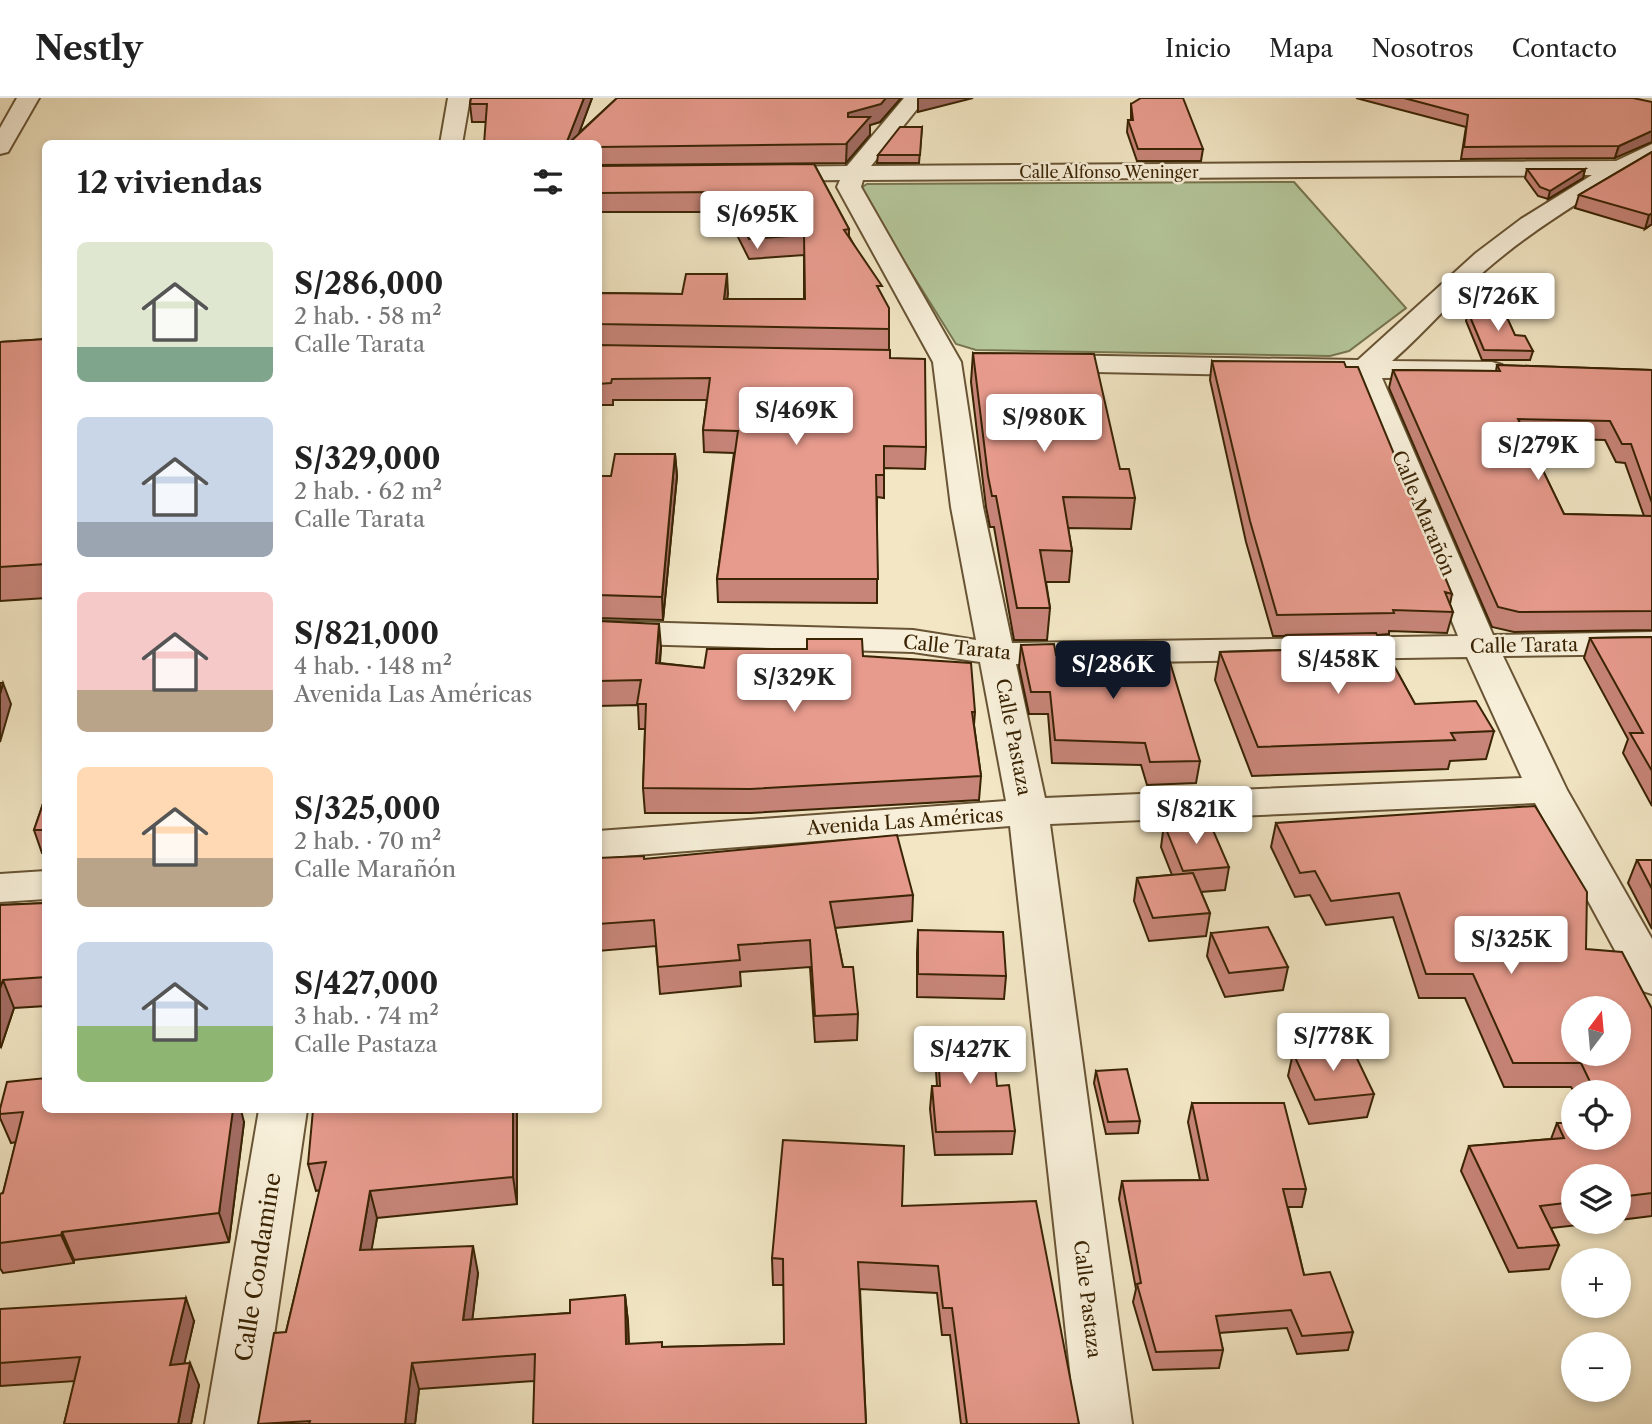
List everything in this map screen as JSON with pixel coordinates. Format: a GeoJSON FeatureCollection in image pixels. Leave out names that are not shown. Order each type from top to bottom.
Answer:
{"type":"FeatureCollection","features":[{"type":"Feature","properties":{"kind":"street"},"geometry":{"type":"LineString","coordinates":[[0,147],[28,98]]}},
{"type":"Feature","properties":{"kind":"street"},"geometry":{"type":"LineString","coordinates":[[452,140],[459,98]]}},
{"type":"Feature","properties":{"kind":"street"},"geometry":{"type":"LineString","coordinates":[[854,173],[915,98]]}},
{"type":"Feature","properties":{"kind":"street"},"geometry":{"type":"LineString","coordinates":[[1364,369],[1384,355],[1466,274],[1619,168],[1652,150]]}},
{"type":"Feature","properties":{"kind":"street","name":"Calle Alfonso Weninger"},"geometry":{"type":"LineString","coordinates":[[746,174],[1619,168]]}},
{"type":"Feature","properties":{"kind":"street","name":"Calle Pastaza"},"geometry":{"type":"LineString","coordinates":[[854,173],[849,187],[947,362],[967,507],[1028,812],[1104,1424]]}},
{"type":"Feature","properties":{"kind":"street"},"geometry":{"type":"LineString","coordinates":[[1017,363],[1515,372]]}},
{"type":"Feature","properties":{"kind":"street","name":"Calle Marañón"},"geometry":{"type":"LineString","coordinates":[[1364,369],[1480,646],[1547,790],[1652,978]]}},
{"type":"Feature","properties":{"kind":"street","name":"Calle Tarata"},"geometry":{"type":"LineString","coordinates":[[602,632],[914,641],[998,654],[1652,643]]}},
{"type":"Feature","properties":{"kind":"street","name":"Avenida Las Américas"},"geometry":{"type":"LineString","coordinates":[[602,845],[1028,812],[1547,790]]}},
{"type":"Feature","properties":{"kind":"street"},"geometry":{"type":"LineString","coordinates":[[0,888],[42,885]]}},
{"type":"Feature","properties":{"kind":"street","name":"Calle Condamine"},"geometry":{"type":"LineString","coordinates":[[233,1424],[283,1113]]}},
{"type":"Feature","properties":{"kind":"green space"},"geometry":{"type":"Polygon","coordinates":[[[1294,182],[1406,308],[1349,351],[1330,356],[976,350],[956,344],[859,189],[867,184],[1294,182]]]}},
{"type":"Feature","properties":{"kind":"building"},"geometry":{"type":"Polygon","coordinates":[[[471,98],[584,98],[568,140],[484,140],[487,104],[470,104],[471,98]]]}},
{"type":"Feature","properties":{"kind":"building"},"geometry":{"type":"Polygon","coordinates":[[[617,98],[886,98],[881,104],[848,113],[848,117],[870,117],[846,144],[602,147],[602,140],[572,140],[617,98]]]}},
{"type":"Feature","properties":{"kind":"building"},"geometry":{"type":"Polygon","coordinates":[[[1141,98],[1183,98],[1203,149],[1138,149],[1128,120],[1133,120],[1131,104],[1141,98]]]}},
{"type":"Feature","properties":{"kind":"building"},"geometry":{"type":"Polygon","coordinates":[[[1404,98],[1633,98],[1652,102],[1652,131],[1619,146],[1464,147],[1468,115],[1404,98]]]}},
{"type":"Feature","properties":{"kind":"building"},"geometry":{"type":"Polygon","coordinates":[[[900,127],[922,127],[920,155],[878,155],[900,127]]]}},
{"type":"Feature","properties":{"kind":"building"},"geometry":{"type":"Polygon","coordinates":[[[1652,152],[1652,213],[1649,215],[1579,195],[1652,152]]]}},
{"type":"Feature","properties":{"kind":"building"},"geometry":{"type":"Polygon","coordinates":[[[814,164],[849,229],[844,230],[882,286],[877,286],[889,308],[889,329],[602,324],[602,293],[682,294],[686,274],[727,274],[724,299],[805,299],[804,235],[749,239],[736,215],[724,216],[717,192],[602,193],[602,166],[814,164]]]}},
{"type":"Feature","properties":{"kind":"building"},"geometry":{"type":"Polygon","coordinates":[[[1527,169],[1585,169],[1550,191],[1540,187],[1527,169]]]}},
{"type":"Feature","properties":{"kind":"building"},"geometry":{"type":"Polygon","coordinates":[[[1468,312],[1505,313],[1515,335],[1525,336],[1533,351],[1484,350],[1468,312]]]}},
{"type":"Feature","properties":{"kind":"building"},"geometry":{"type":"Polygon","coordinates":[[[42,339],[42,564],[0,567],[0,342],[42,339]]]}},
{"type":"Feature","properties":{"kind":"building"},"geometry":{"type":"Polygon","coordinates":[[[602,345],[890,350],[890,358],[925,359],[926,447],[884,446],[884,475],[876,475],[878,579],[717,579],[738,431],[703,430],[710,378],[612,379],[611,383],[602,384],[602,345]]]}},
{"type":"Feature","properties":{"kind":"building"},"geometry":{"type":"Polygon","coordinates":[[[973,353],[1094,354],[1120,469],[1129,469],[1135,498],[1063,497],[1072,551],[1040,550],[1050,608],[1017,608],[996,496],[992,496],[988,476],[973,353]]]}},
{"type":"Feature","properties":{"kind":"building"},"geometry":{"type":"Polygon","coordinates":[[[1212,361],[1344,362],[1346,367],[1358,367],[1452,594],[1445,592],[1453,612],[1393,610],[1394,613],[1277,615],[1250,521],[1212,361]]]}},
{"type":"Feature","properties":{"kind":"building"},"geometry":{"type":"Polygon","coordinates":[[[1497,365],[1652,370],[1652,503],[1631,444],[1622,444],[1610,421],[1518,419],[1564,514],[1652,516],[1652,611],[1519,612],[1498,607],[1393,370],[1500,371],[1497,365]]]}},
{"type":"Feature","properties":{"kind":"building"},"geometry":{"type":"Polygon","coordinates":[[[615,454],[675,454],[662,597],[602,595],[602,476],[611,476],[615,454]]]}},
{"type":"Feature","properties":{"kind":"building"},"geometry":{"type":"Polygon","coordinates":[[[602,621],[659,624],[656,663],[704,668],[707,649],[807,649],[807,639],[862,639],[863,656],[971,663],[975,712],[972,712],[981,776],[750,789],[643,788],[646,704],[637,704],[641,680],[602,681],[602,621]]]}},
{"type":"Feature","properties":{"kind":"building"},"geometry":{"type":"Polygon","coordinates":[[[1376,633],[1415,704],[1476,701],[1494,731],[1451,733],[1455,740],[1258,747],[1220,652],[1291,650],[1286,635],[1376,633]]]}},
{"type":"Feature","properties":{"kind":"building"},"geometry":{"type":"Polygon","coordinates":[[[1652,637],[1652,771],[1630,733],[1643,733],[1590,638],[1652,637]]]}},
{"type":"Feature","properties":{"kind":"building"},"geometry":{"type":"Polygon","coordinates":[[[1054,644],[1056,655],[1169,659],[1200,761],[1150,762],[1145,743],[1055,740],[1050,692],[1031,692],[1021,645],[1054,644]]]}},
{"type":"Feature","properties":{"kind":"building"},"geometry":{"type":"Polygon","coordinates":[[[1535,806],[1587,892],[1586,949],[1622,952],[1652,1009],[1652,1193],[1631,1196],[1631,1164],[1561,1164],[1561,1203],[1540,1206],[1559,1245],[1518,1248],[1469,1146],[1561,1138],[1561,1150],[1631,1150],[1631,1080],[1589,1080],[1582,1066],[1631,1066],[1631,996],[1561,996],[1561,1063],[1513,1063],[1473,974],[1426,974],[1399,893],[1331,901],[1315,871],[1300,873],[1276,823],[1535,806]]]}},
{"type":"Feature","properties":{"kind":"building"},"geometry":{"type":"Polygon","coordinates":[[[42,807],[42,830],[34,830],[42,807]]]}},
{"type":"Feature","properties":{"kind":"building"},"geometry":{"type":"Polygon","coordinates":[[[1209,821],[1229,867],[1183,871],[1164,824],[1209,821]]]}},
{"type":"Feature","properties":{"kind":"building"},"geometry":{"type":"Polygon","coordinates":[[[897,835],[913,895],[830,902],[843,967],[853,967],[858,1014],[815,1016],[810,940],[738,945],[740,960],[658,967],[654,920],[602,924],[602,858],[644,856],[644,859],[897,835]]]}},
{"type":"Feature","properties":{"kind":"building"},"geometry":{"type":"Polygon","coordinates":[[[1637,860],[1652,860],[1652,889],[1637,860]]]}},
{"type":"Feature","properties":{"kind":"building"},"geometry":{"type":"Polygon","coordinates":[[[1193,873],[1210,913],[1153,918],[1137,878],[1193,873]]]}},
{"type":"Feature","properties":{"kind":"building"},"geometry":{"type":"Polygon","coordinates":[[[42,903],[42,977],[3,980],[0,988],[0,905],[42,903]]]}},
{"type":"Feature","properties":{"kind":"building"},"geometry":{"type":"Polygon","coordinates":[[[1268,927],[1288,967],[1229,973],[1211,933],[1268,927]]]}},
{"type":"Feature","properties":{"kind":"building"},"geometry":{"type":"Polygon","coordinates":[[[918,930],[1003,932],[1006,976],[918,974],[918,930]]]}},
{"type":"Feature","properties":{"kind":"building"},"geometry":{"type":"Polygon","coordinates":[[[937,1033],[992,1033],[997,1086],[1009,1085],[1015,1131],[936,1132],[932,1086],[940,1086],[937,1033]]]}},
{"type":"Feature","properties":{"kind":"building"},"geometry":{"type":"Polygon","coordinates":[[[1351,1046],[1374,1094],[1315,1100],[1293,1053],[1351,1046]]]}},
{"type":"Feature","properties":{"kind":"building"},"geometry":{"type":"Polygon","coordinates":[[[1127,1069],[1140,1121],[1108,1122],[1096,1071],[1127,1069]]]}},
{"type":"Feature","properties":{"kind":"building"},"geometry":{"type":"Polygon","coordinates":[[[42,1078],[42,1113],[233,1113],[219,1213],[62,1232],[61,1235],[0,1243],[0,1194],[3,1193],[23,1112],[0,1114],[7,1082],[42,1078]]]}},
{"type":"Feature","properties":{"kind":"building"},"geometry":{"type":"Polygon","coordinates":[[[1192,1103],[1284,1103],[1306,1189],[1283,1189],[1304,1275],[1330,1272],[1353,1332],[1302,1336],[1291,1310],[1216,1316],[1223,1350],[1156,1352],[1137,1284],[1141,1283],[1122,1181],[1208,1180],[1192,1103]]]}},
{"type":"Feature","properties":{"kind":"building"},"geometry":{"type":"Polygon","coordinates":[[[313,1113],[513,1113],[513,1177],[370,1191],[360,1250],[473,1246],[463,1320],[570,1313],[570,1300],[625,1295],[626,1344],[662,1342],[662,1347],[784,1344],[783,1259],[772,1258],[783,1140],[904,1146],[902,1206],[1036,1201],[1079,1424],[967,1424],[952,1308],[943,1308],[938,1266],[858,1262],[866,1424],[533,1424],[535,1354],[412,1363],[405,1424],[309,1424],[310,1421],[258,1424],[274,1333],[286,1332],[326,1162],[308,1164],[313,1113]]]}},
{"type":"Feature","properties":{"kind":"building"},"geometry":{"type":"Polygon","coordinates":[[[186,1298],[170,1365],[190,1363],[178,1424],[64,1424],[80,1357],[0,1363],[0,1309],[186,1298]]]}}]}
